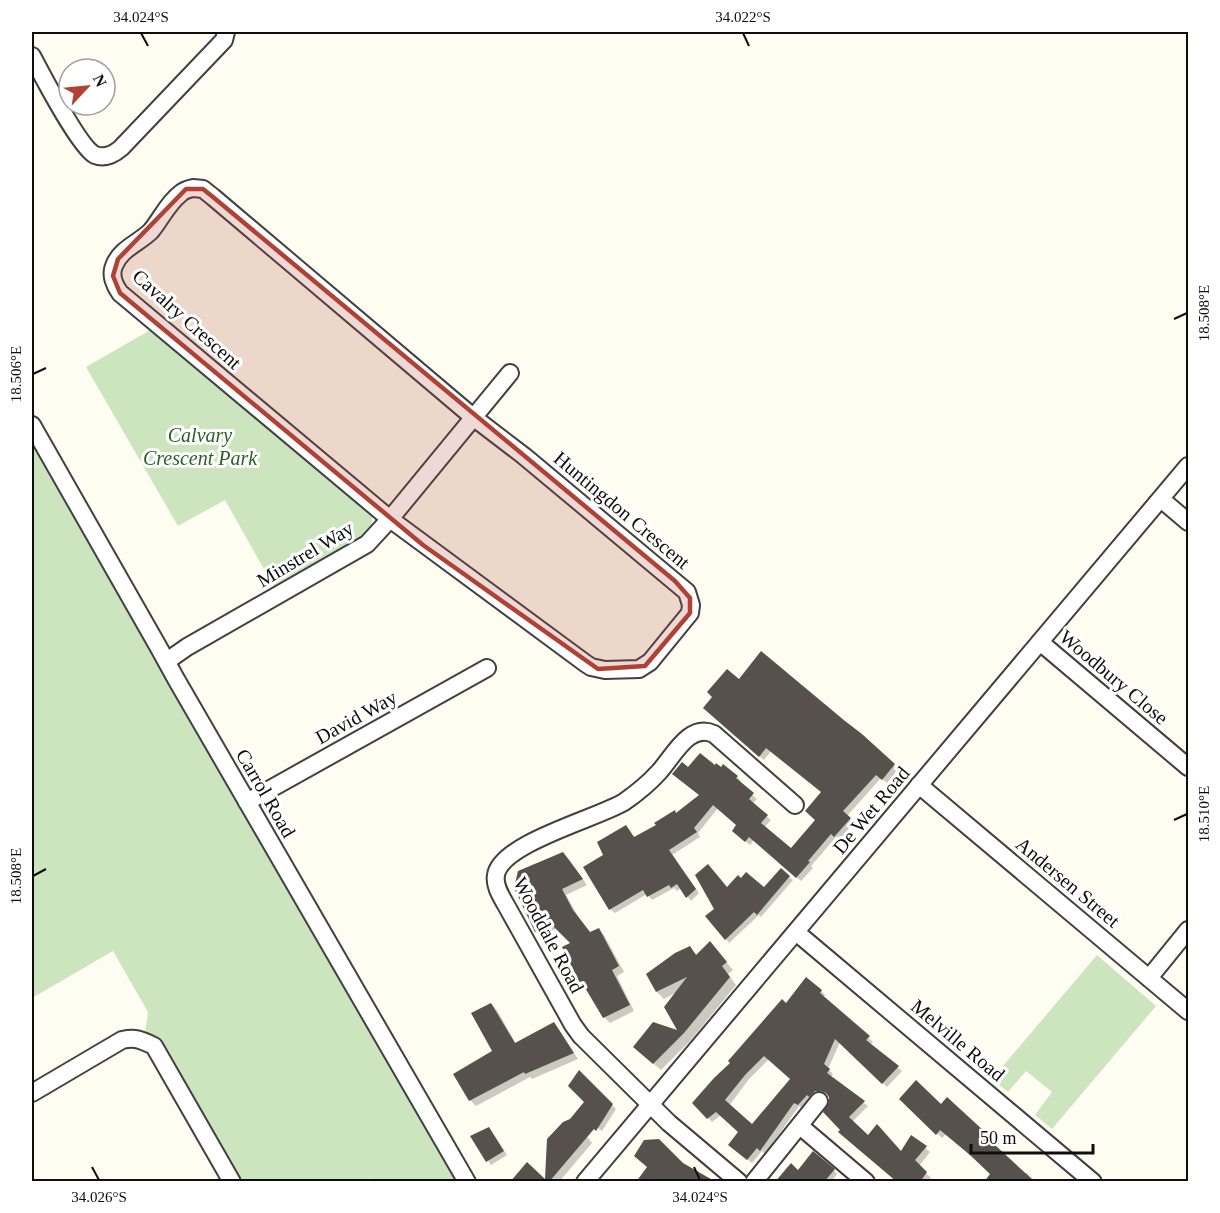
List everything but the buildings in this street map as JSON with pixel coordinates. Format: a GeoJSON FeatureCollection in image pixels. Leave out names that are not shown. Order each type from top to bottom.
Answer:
{"type":"FeatureCollection","features":[{"type":"Feature","properties":{"kind":"street"},"geometry":{"type":"LineString","coordinates":[[32,56],[79,138],[89,151],[98,156],[107,156],[121,148],[224,39],[226,32]]}},
{"type":"Feature","properties":{"kind":"street","name":"Cavalry Crescent"},"geometry":{"type":"LineString","coordinates":[[390,519],[120,293],[116,286],[113,268],[123,252],[152,230],[178,195],[186,189],[203,189],[473,417]]}},
{"type":"Feature","properties":{"kind":"street","name":"Minstrel Way"},"geometry":{"type":"LineString","coordinates":[[167,661],[197,641],[367,544],[510,372]]}},
{"type":"Feature","properties":{"kind":"street","name":"Huntingdon Crescent"},"geometry":{"type":"LineString","coordinates":[[390,519],[591,667],[610,670],[639,669],[656,655],[690,613],[691,605],[687,592],[524,456],[473,417]]}},
{"type":"Feature","properties":{"kind":"street","name":"Carrol Road"},"geometry":{"type":"LineString","coordinates":[[32,425],[467,1182]]}},
{"type":"Feature","properties":{"kind":"street","name":"De Wet Road"},"geometry":{"type":"LineString","coordinates":[[585,1182],[1188,466]]}},
{"type":"Feature","properties":{"kind":"street"},"geometry":{"type":"LineString","coordinates":[[1161,499],[1188,522]]}},
{"type":"Feature","properties":{"kind":"street","name":"Woodbury Close"},"geometry":{"type":"LineString","coordinates":[[1040,642],[1188,767]]}},
{"type":"Feature","properties":{"kind":"street","name":"David Way"},"geometry":{"type":"LineString","coordinates":[[247,802],[487,668]]}},
{"type":"Feature","properties":{"kind":"street","name":"Wooddale Road"},"geometry":{"type":"LineString","coordinates":[[649,1105],[589,1045],[573,1025],[497,888],[495,876],[498,868],[516,851],[621,803],[638,792],[689,737],[699,731],[709,731],[724,742],[795,805]]}},
{"type":"Feature","properties":{"kind":"street","name":"Andersen Street"},"geometry":{"type":"LineString","coordinates":[[919,785],[1188,1011]]}},
{"type":"Feature","properties":{"kind":"street"},"geometry":{"type":"LineString","coordinates":[[1149,978],[1188,930]]}},
{"type":"Feature","properties":{"kind":"street","name":"Melville Road"},"geometry":{"type":"LineString","coordinates":[[796,932],[1093,1182]]}},
{"type":"Feature","properties":{"kind":"street"},"geometry":{"type":"LineString","coordinates":[[32,1092],[122,1040],[140,1039],[154,1046],[232,1182]]}},
{"type":"Feature","properties":{"kind":"street"},"geometry":{"type":"LineString","coordinates":[[754,1182],[819,1101]]}},
{"type":"Feature","properties":{"kind":"street"},"geometry":{"type":"LineString","coordinates":[[649,1105],[739,1182]]}},
{"type":"Feature","properties":{"kind":"street"},"geometry":{"type":"LineString","coordinates":[[800,1126],[866,1182]]}},
{"type":"Feature","properties":{"kind":"highlighted area"},"geometry":{"type":"Polygon","coordinates":[[[186,189],[203,189],[213,197],[675,581],[690,598],[690,613],[645,666],[598,669],[423,545],[120,293],[113,276],[118,259],[186,189]]]}},
{"type":"Feature","properties":{"kind":"green space","name":"Calvary Crescent Park"},"geometry":{"type":"Polygon","coordinates":[[[152,329],[371,513],[371,524],[365,534],[274,587],[225,500],[178,526],[86,367],[152,329]]]}},
{"type":"Feature","properties":{"kind":"green space"},"geometry":{"type":"Polygon","coordinates":[[[32,434],[145,631],[146,643],[458,1181],[373,1182],[371,1178],[365,1182],[239,1181],[145,1034],[148,1012],[113,951],[32,998],[32,434]]]}},
{"type":"Feature","properties":{"kind":"green space"},"geometry":{"type":"Polygon","coordinates":[[[1097,955],[1156,1006],[1052,1129],[1035,1115],[1052,1092],[1026,1071],[1008,1092],[992,1079],[1097,955]]]}}]}
